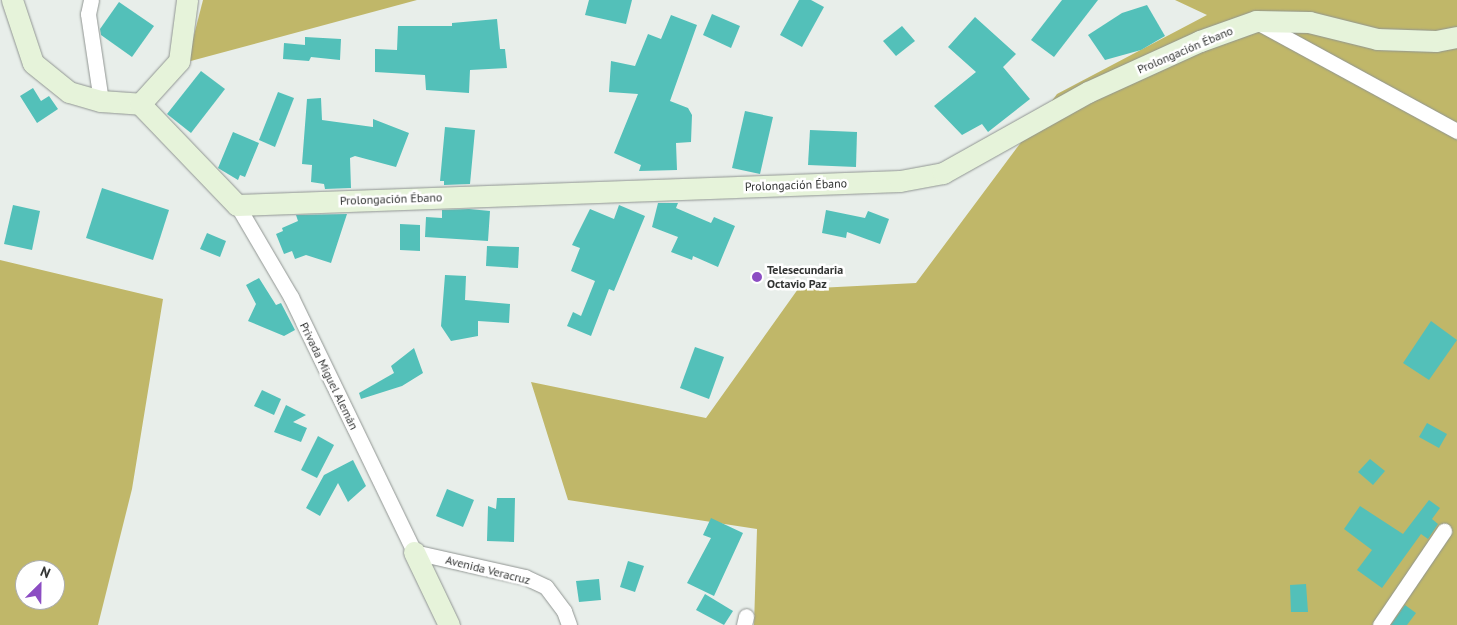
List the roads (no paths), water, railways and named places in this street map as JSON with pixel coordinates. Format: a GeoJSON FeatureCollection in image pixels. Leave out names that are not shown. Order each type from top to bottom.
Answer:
{"type":"FeatureCollection","features":[{"type":"Feature","properties":{"kind":"street"},"geometry":{"type":"LineString","coordinates":[[12,0],[33,63],[69,92],[101,101],[140,104],[236,205]]}},
{"type":"Feature","properties":{"kind":"street"},"geometry":{"type":"LineString","coordinates":[[90,0],[88,14],[101,101]]}},
{"type":"Feature","properties":{"kind":"street"},"geometry":{"type":"LineString","coordinates":[[140,104],[179,61],[187,0]]}},
{"type":"Feature","properties":{"kind":"street"},"geometry":{"type":"LineString","coordinates":[[1256,21],[1457,131]]}},
{"type":"Feature","properties":{"kind":"street","name":"Prolongación Ébano"},"geometry":{"type":"LineString","coordinates":[[236,205],[900,181],[943,173],[1088,92],[1200,41],[1256,21],[1309,22],[1378,39],[1436,41],[1457,37]]}},
{"type":"Feature","properties":{"kind":"street","name":"Privada Miguel Alemán"},"geometry":{"type":"LineString","coordinates":[[236,205],[291,297],[414,552]]}},
{"type":"Feature","properties":{"kind":"street"},"geometry":{"type":"LineString","coordinates":[[1380,625],[1444,531]]}},
{"type":"Feature","properties":{"kind":"street"},"geometry":{"type":"LineString","coordinates":[[414,552],[448,625]]}},
{"type":"Feature","properties":{"kind":"street","name":"Avenida Veracruz"},"geometry":{"type":"LineString","coordinates":[[414,552],[525,576],[546,587],[564,611],[569,625]]}},
{"type":"Feature","properties":{"kind":"place","name":"Telesecundaria Octavio Paz"},"geometry":{"type":"Point","coordinates":[757,277]}}]}
